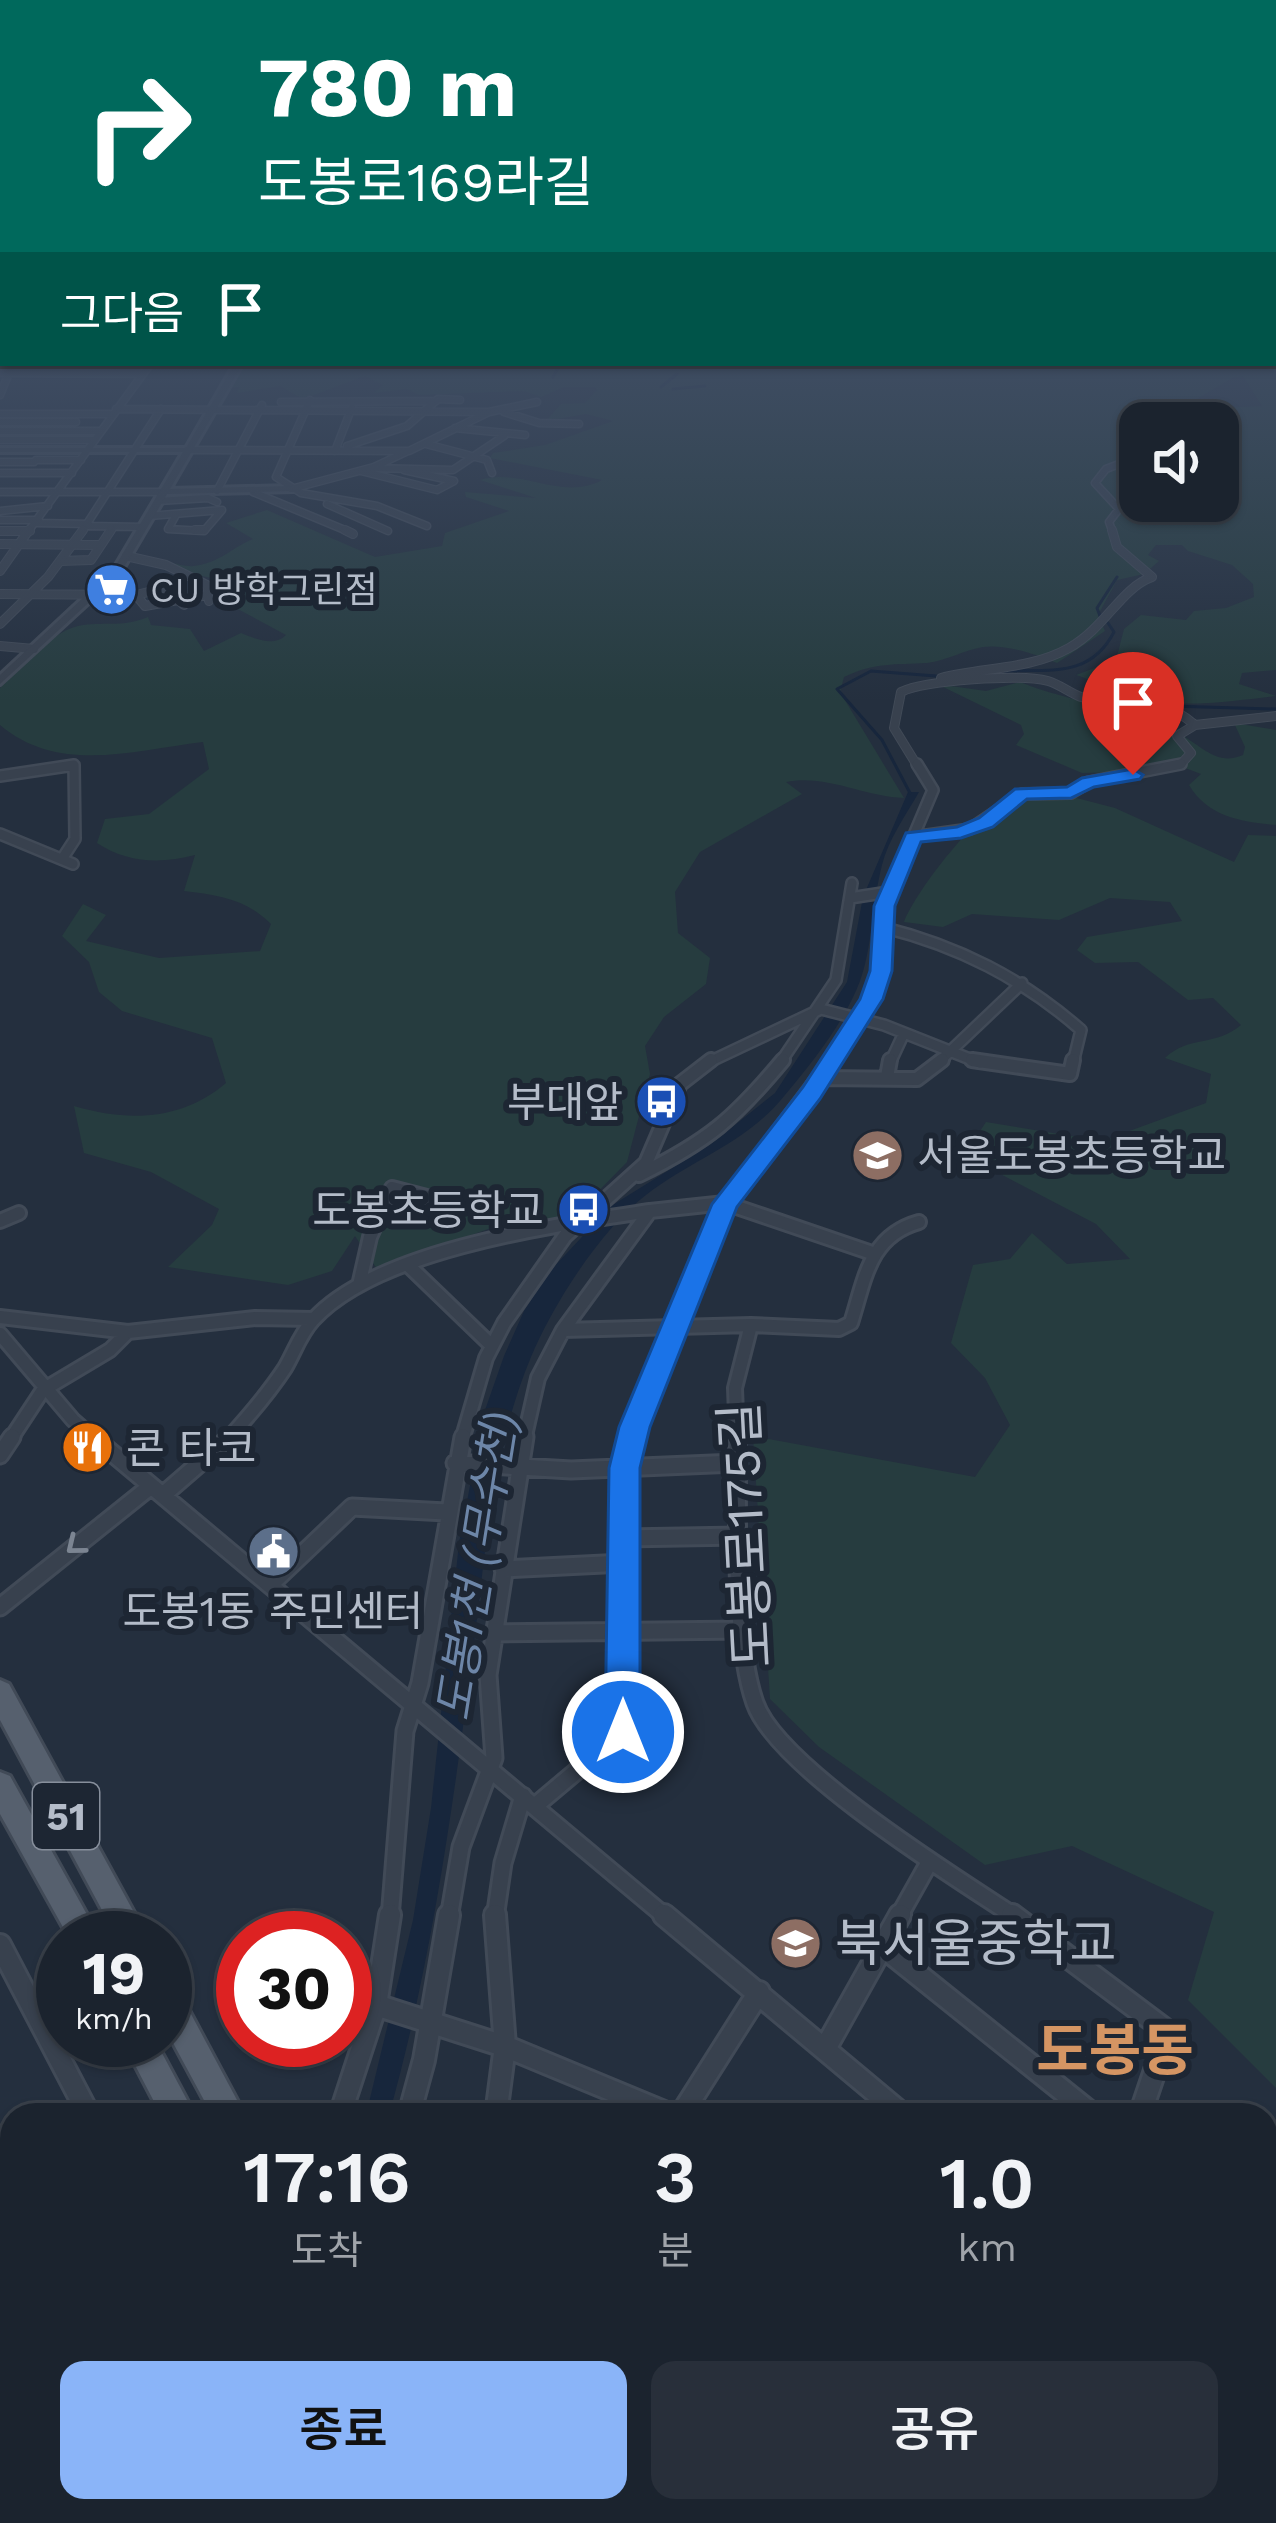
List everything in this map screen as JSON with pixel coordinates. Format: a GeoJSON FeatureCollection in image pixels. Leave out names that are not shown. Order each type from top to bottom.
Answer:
{"type":"FeatureCollection","features":[{"type":"Feature","properties":{"kind":"main road","name":"51"},"geometry":{"type":"LineString","coordinates":[[0,1693],[118,1911]]}},
{"type":"Feature","properties":{"kind":"main road","name":"51"},"geometry":{"type":"LineString","coordinates":[[0,1786],[70,1911]]}},
{"type":"Feature","properties":{"kind":"main road"},"geometry":{"type":"LineString","coordinates":[[192,2047],[222,2103]]}},
{"type":"Feature","properties":{"kind":"main road"},"geometry":{"type":"LineString","coordinates":[[153,2067],[172,2103]]}},
{"type":"Feature","properties":{"kind":"street"},"geometry":{"type":"LineString","coordinates":[[13,491],[32,466]]}},
{"type":"Feature","properties":{"kind":"street"},"geometry":{"type":"LineString","coordinates":[[0,571],[77,466]]}},
{"type":"Feature","properties":{"kind":"street"},"geometry":{"type":"LineString","coordinates":[[0,624],[34,594],[88,525],[123,466]]}},
{"type":"Feature","properties":{"kind":"street"},"geometry":{"type":"LineString","coordinates":[[0,681],[95,593],[126,556],[178,466]]}},
{"type":"Feature","properties":{"kind":"street"},"geometry":{"type":"LineString","coordinates":[[217,497],[232,466]]}},
{"type":"Feature","properties":{"kind":"street"},"geometry":{"type":"LineString","coordinates":[[281,466],[276,477],[291,489],[428,526]]}},
{"type":"Feature","properties":{"kind":"street"},"geometry":{"type":"LineString","coordinates":[[362,466],[437,490],[454,482],[404,470]]}},
{"type":"Feature","properties":{"kind":"street"},"geometry":{"type":"LineString","coordinates":[[0,492],[217,497],[291,489],[375,466]]}},
{"type":"Feature","properties":{"kind":"street"},"geometry":{"type":"LineString","coordinates":[[367,469],[453,470],[460,466]]}},
{"type":"Feature","properties":{"kind":"street"},"geometry":{"type":"LineString","coordinates":[[489,466],[492,473]]}},
{"type":"Feature","properties":{"kind":"street"},"geometry":{"type":"LineString","coordinates":[[498,2103],[507,2047],[495,1929],[505,1850],[529,1801],[623,1732],[624,1468],[634,1427],[725,1204],[820,1078],[881,971],[886,892],[933,788],[895,732],[894,713],[904,687],[1042,663],[1070,650],[1116,614],[1130,585],[1152,575],[1117,547],[1109,522],[1119,508],[1095,483],[1115,466]]}},
{"type":"Feature","properties":{"kind":"street"},"geometry":{"type":"LineString","coordinates":[[0,472],[72,473]]}},
{"type":"Feature","properties":{"kind":"street"},"geometry":{"type":"LineString","coordinates":[[253,492],[353,534]]}},
{"type":"Feature","properties":{"kind":"street"},"geometry":{"type":"LineString","coordinates":[[280,503],[306,493]]}},
{"type":"Feature","properties":{"kind":"street"},"geometry":{"type":"LineString","coordinates":[[303,513],[341,499]]}},
{"type":"Feature","properties":{"kind":"street"},"geometry":{"type":"LineString","coordinates":[[327,504],[388,531]]}},
{"type":"Feature","properties":{"kind":"street"},"geometry":{"type":"LineString","coordinates":[[0,515],[48,506]]}},
{"type":"Feature","properties":{"kind":"street"},"geometry":{"type":"LineString","coordinates":[[373,524],[396,514]]}},
{"type":"Feature","properties":{"kind":"street"},"geometry":{"type":"LineString","coordinates":[[0,515],[38,522],[143,527]]}},
{"type":"Feature","properties":{"kind":"street"},"geometry":{"type":"LineString","coordinates":[[149,515],[215,520]]}},
{"type":"Feature","properties":{"kind":"street"},"geometry":{"type":"LineString","coordinates":[[60,561],[89,561],[113,526]]}},
{"type":"Feature","properties":{"kind":"street"},"geometry":{"type":"LineString","coordinates":[[0,531],[30,531]]}},
{"type":"Feature","properties":{"kind":"street"},"geometry":{"type":"LineString","coordinates":[[0,544],[101,545]]}},
{"type":"Feature","properties":{"kind":"street"},"geometry":{"type":"LineString","coordinates":[[0,594],[136,595],[166,588],[182,603],[209,599],[207,585],[180,571],[126,556]]}},
{"type":"Feature","properties":{"kind":"street"},"geometry":{"type":"LineString","coordinates":[[0,646],[34,649]]}},
{"type":"Feature","properties":{"kind":"street"},"geometry":{"type":"LineString","coordinates":[[934,681],[1048,681],[1087,699],[1120,698],[1177,709],[1195,725]]}},
{"type":"Feature","properties":{"kind":"street"},"geometry":{"type":"LineString","coordinates":[[914,837],[970,829],[1022,794],[1071,793],[1089,782],[1181,764],[1191,753],[1177,736],[1195,725],[1276,716]]}},
{"type":"Feature","properties":{"kind":"street"},"geometry":{"type":"LineString","coordinates":[[0,776],[74,764],[75,839],[68,862],[0,834]]}},
{"type":"Feature","properties":{"kind":"street"},"geometry":{"type":"LineString","coordinates":[[632,1178],[694,1148],[748,1105],[823,1010],[839,971],[852,883]]}},
{"type":"Feature","properties":{"kind":"street"},"geometry":{"type":"LineString","coordinates":[[852,898],[886,892]]}},
{"type":"Feature","properties":{"kind":"street"},"geometry":{"type":"LineString","coordinates":[[344,2103],[379,2006],[397,1870],[405,1731],[417,1710],[446,1512],[471,1401],[492,1346],[520,1297],[578,1223],[632,1178],[656,1146],[680,1084],[714,1058],[823,1010],[858,1017],[994,1067],[1070,1074],[1081,1030],[1022,983],[960,948],[883,927]]}},
{"type":"Feature","properties":{"kind":"street"},"geometry":{"type":"LineString","coordinates":[[820,1078],[917,1079],[952,1053],[1022,983]]}},
{"type":"Feature","properties":{"kind":"street"},"geometry":{"type":"LineString","coordinates":[[886,1077],[904,1033]]}},
{"type":"Feature","properties":{"kind":"street"},"geometry":{"type":"LineString","coordinates":[[360,1281],[370,1237],[392,1188],[446,1202]]}},
{"type":"Feature","properties":{"kind":"street"},"geometry":{"type":"LineString","coordinates":[[0,1607],[223,1446],[249,1417],[313,1319],[360,1281],[578,1223],[725,1204],[872,1253]]}},
{"type":"Feature","properties":{"kind":"street"},"geometry":{"type":"LineString","coordinates":[[412,2103],[461,1847],[486,1768],[494,1758],[487,1688],[515,1468],[538,1378],[563,1330],[645,1212]]}},
{"type":"Feature","properties":{"kind":"street"},"geometry":{"type":"LineString","coordinates":[[0,1221],[19,1214]]}},
{"type":"Feature","properties":{"kind":"street"},"geometry":{"type":"LineString","coordinates":[[563,1330],[751,1324],[839,1329],[851,1323],[872,1253],[890,1231],[919,1222]]}},
{"type":"Feature","properties":{"kind":"street"},"geometry":{"type":"LineString","coordinates":[[409,1266],[492,1346]]}},
{"type":"Feature","properties":{"kind":"street"},"geometry":{"type":"LineString","coordinates":[[0,1317],[128,1333],[256,1318],[313,1319]]}},
{"type":"Feature","properties":{"kind":"street","name":"도봉로175길"},"geometry":{"type":"LineString","coordinates":[[751,1324],[735,1388],[736,1463],[743,1630],[755,1703],[767,1727],[790,1754],[930,1861],[1022,1921],[1168,2032],[1144,2103]]}},
{"type":"Feature","properties":{"kind":"street"},"geometry":{"type":"LineString","coordinates":[[0,1455],[44,1390],[110,1350],[128,1333]]}},
{"type":"Feature","properties":{"kind":"street"},"geometry":{"type":"LineString","coordinates":[[0,1334],[44,1390],[157,1490],[889,2103]]}},
{"type":"Feature","properties":{"kind":"street"},"geometry":{"type":"LineString","coordinates":[[458,1464],[624,1468],[736,1463]]}},
{"type":"Feature","properties":{"kind":"street"},"geometry":{"type":"LineString","coordinates":[[272,1584],[352,1507],[446,1512]]}},
{"type":"Feature","properties":{"kind":"street"},"geometry":{"type":"LineString","coordinates":[[624,1538],[739,1536]]}},
{"type":"Feature","properties":{"kind":"street"},"geometry":{"type":"LineString","coordinates":[[503,1569],[624,1563]]}},
{"type":"Feature","properties":{"kind":"street"},"geometry":{"type":"LineString","coordinates":[[494,1633],[743,1630]]}},
{"type":"Feature","properties":{"kind":"street"},"geometry":{"type":"LineString","coordinates":[[826,2047],[930,1861]]}},
{"type":"Feature","properties":{"kind":"street"},"geometry":{"type":"LineString","coordinates":[[0,1945],[83,2103]]}},
{"type":"Feature","properties":{"kind":"street"},"geometry":{"type":"LineString","coordinates":[[881,1945],[1078,2103]]}},
{"type":"Feature","properties":{"kind":"street"},"geometry":{"type":"LineString","coordinates":[[689,2103],[759,1992]]}},
{"type":"Feature","properties":{"kind":"street"},"geometry":{"type":"LineString","coordinates":[[379,2006],[507,2047],[642,2103]]}},
{"type":"Feature","properties":{"kind":"green space"},"geometry":{"type":"Polygon","coordinates":[[[529,466],[1119,466],[1119,522],[1239,522],[1239,466],[1276,466],[1276,670],[1242,673],[1239,684],[1276,696],[1193,704],[1151,701],[1076,675],[1116,660],[1124,629],[1141,615],[1186,620],[1194,611],[1226,608],[1254,597],[1253,584],[1232,565],[1182,545],[1156,545],[1148,555],[1159,561],[1144,574],[1117,580],[1098,615],[1105,631],[1057,663],[992,646],[934,662],[875,667],[844,677],[840,692],[904,798],[831,783],[786,782],[802,794],[700,852],[675,892],[678,933],[710,958],[706,984],[664,1017],[645,1046],[650,1074],[627,1162],[575,1215],[491,1228],[377,1269],[355,1236],[332,1271],[288,1285],[168,1267],[212,1225],[219,1209],[151,1172],[84,1153],[74,1106],[134,1116],[191,1105],[226,1083],[212,1038],[122,1011],[99,992],[89,962],[62,936],[83,904],[106,915],[86,941],[159,958],[260,951],[271,924],[241,904],[184,891],[195,855],[144,860],[97,843],[105,819],[149,814],[209,769],[203,742],[98,755],[47,750],[0,725],[0,688],[49,641],[83,625],[148,617],[151,625],[190,629],[204,651],[241,633],[265,641],[281,639],[286,635],[234,607],[230,599],[243,584],[161,562],[195,566],[253,539],[226,523],[267,510],[375,557],[442,546],[445,533],[509,511],[466,497],[465,492],[536,498],[480,480],[495,477],[587,486],[602,480],[529,466]]]}},
{"type":"Feature","properties":{"kind":"green space"},"geometry":{"type":"Polygon","coordinates":[[[1020,682],[1144,719],[1219,757],[1243,755],[1245,747],[1234,723],[1276,730],[1276,825],[1216,811],[1189,785],[1201,774],[1172,763],[1129,772],[1082,773],[1016,745],[1024,734],[1021,725],[937,684],[986,691],[1020,682]]]}},
{"type":"Feature","properties":{"kind":"green space"},"geometry":{"type":"Polygon","coordinates":[[[1024,795],[1069,796],[1115,808],[1234,862],[1248,835],[1276,836],[1276,2088],[1188,2000],[1214,1912],[1072,1846],[985,1865],[819,1747],[770,1699],[753,1436],[975,1477],[1010,1425],[985,1378],[951,1343],[973,1265],[1010,1259],[1032,1233],[1067,1264],[1130,1259],[1096,1224],[964,1155],[986,1122],[1102,1141],[1206,1103],[1211,1074],[1165,1058],[1183,1046],[1222,1036],[1241,1025],[1213,998],[1188,1000],[1138,962],[1095,963],[1077,950],[1087,937],[1182,921],[1170,902],[1110,898],[1059,920],[972,914],[943,927],[904,922],[950,853],[997,806],[1024,795]]]}},
{"type":"Feature","properties":{"kind":"water"},"geometry":{"type":"Polygon","coordinates":[[[908,792],[919,792],[885,856],[860,981],[827,1041],[754,1126],[664,1182],[612,1227],[565,1292],[531,1357],[507,1430],[491,1506],[448,1831],[417,2002],[392,2103],[369,2103],[413,1920],[431,1808],[459,1543],[484,1413],[504,1356],[524,1311],[550,1271],[611,1206],[711,1144],[775,1093],[847,982],[863,897],[908,792]]]}},
{"type":"Feature","properties":{"kind":"waterway","name":"도봉1천 (무수천)"},"geometry":{"type":"LineString","coordinates":[[1100,616],[1097,608],[1117,577]]}},
{"type":"Feature","properties":{"kind":"waterway","name":"도봉1천 (무수천)"},"geometry":{"type":"LineString","coordinates":[[1005,671],[1081,664],[1104,647],[1114,632],[1108,623]]}},
{"type":"Feature","properties":{"kind":"waterway","name":"도봉1천 (무수천)"},"geometry":{"type":"LineString","coordinates":[[910,793],[882,740],[837,689],[871,671],[936,676]]}},
{"type":"Feature","properties":{"kind":"waterway"},"geometry":{"type":"LineString","coordinates":[[1099,697],[1131,698]]}},
{"type":"Feature","properties":{"kind":"waterway"},"geometry":{"type":"LineString","coordinates":[[1170,706],[1276,709]]}},
{"type":"Feature","properties":{"kind":"place","name":"CU 방학그린점"},"geometry":{"type":"Point","coordinates":[111,590]}},
{"type":"Feature","properties":{"kind":"place","name":"부대앞"},"geometry":{"type":"Point","coordinates":[662,1102]}},
{"type":"Feature","properties":{"kind":"place","name":"서울도봉초등학교"},"geometry":{"type":"Point","coordinates":[878,1155]}},
{"type":"Feature","properties":{"kind":"place","name":"도봉초등학교"},"geometry":{"type":"Point","coordinates":[583,1210]}},
{"type":"Feature","properties":{"kind":"place","name":"콘 타코"},"geometry":{"type":"Point","coordinates":[87,1448]}},
{"type":"Feature","properties":{"kind":"place","name":"도봉1동 주민센터"},"geometry":{"type":"Point","coordinates":[273,1552]}},
{"type":"Feature","properties":{"kind":"place","name":"북서울중학교"},"geometry":{"type":"Point","coordinates":[796,1943]}},
{"type":"Feature","properties":{"kind":"district","name":"도봉동"},"geometry":{"type":"Point","coordinates":[1115,2050]}},
{"type":"Feature","properties":{"kind":"route"},"geometry":{"type":"LineString","coordinates":[[623,1732],[624,1468],[634,1427],[725,1204],[811,1093],[872,999],[881,971],[884,906],[910,844],[914,837],[961,832],[986,823],[1012,797],[1071,793],[1089,782],[1133,775]]}}]}
